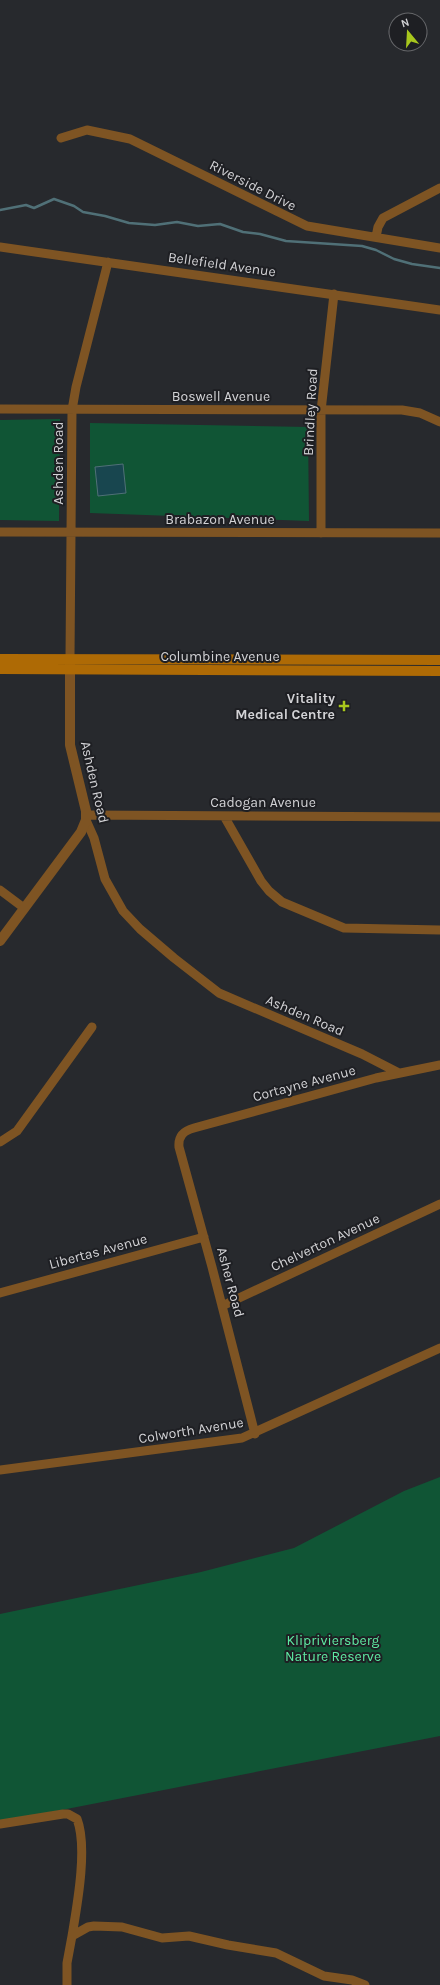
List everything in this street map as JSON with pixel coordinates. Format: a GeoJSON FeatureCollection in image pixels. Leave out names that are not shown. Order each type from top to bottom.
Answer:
{"type":"FeatureCollection","features":[{"type":"Feature","properties":{"kind":"main road","name":"Columbine Avenue"},"geometry":{"type":"LineString","coordinates":[[0,658],[440,660]]}},
{"type":"Feature","properties":{"kind":"main road"},"geometry":{"type":"LineString","coordinates":[[216,659],[216,670]]}},
{"type":"Feature","properties":{"kind":"main road"},"geometry":{"type":"LineString","coordinates":[[360,670],[361,659]]}},
{"type":"Feature","properties":{"kind":"main road","name":"Columbine Avenue"},"geometry":{"type":"LineString","coordinates":[[0,669],[440,671]]}},
{"type":"Feature","properties":{"kind":"street","name":"Riverside Drive"},"geometry":{"type":"LineString","coordinates":[[61,138],[87,130],[130,139],[298,222],[316,228],[440,248]]}},
{"type":"Feature","properties":{"kind":"street"},"geometry":{"type":"LineString","coordinates":[[376,237],[378,227],[383,218],[440,188]]}},
{"type":"Feature","properties":{"kind":"street","name":"Bellefield Avenue"},"geometry":{"type":"LineString","coordinates":[[0,247],[440,310]]}},
{"type":"Feature","properties":{"kind":"street","name":"Ashden Road"},"geometry":{"type":"LineString","coordinates":[[108,262],[76,388],[72,410],[70,658],[70,745],[87,817],[106,879],[123,911],[140,930],[219,993],[362,1054],[399,1073]]}},
{"type":"Feature","properties":{"kind":"street","name":"Brindley Road"},"geometry":{"type":"LineString","coordinates":[[322,533],[321,411],[334,294]]}},
{"type":"Feature","properties":{"kind":"street","name":"Boswell Avenue"},"geometry":{"type":"LineString","coordinates":[[0,409],[411,411],[440,422]]}},
{"type":"Feature","properties":{"kind":"street","name":"Brabazon Avenue"},"geometry":{"type":"LineString","coordinates":[[0,532],[440,533]]}},
{"type":"Feature","properties":{"kind":"street"},"geometry":{"type":"LineString","coordinates":[[224,816],[261,881],[269,892],[282,902],[344,928],[440,930]]}},
{"type":"Feature","properties":{"kind":"street"},"geometry":{"type":"LineString","coordinates":[[0,941],[81,832],[87,817]]}},
{"type":"Feature","properties":{"kind":"street","name":"Cadogan Avenue"},"geometry":{"type":"LineString","coordinates":[[87,817],[440,817]]}},
{"type":"Feature","properties":{"kind":"street"},"geometry":{"type":"LineString","coordinates":[[0,890],[24,908]]}},
{"type":"Feature","properties":{"kind":"street"},"geometry":{"type":"LineString","coordinates":[[0,1142],[17,1131],[92,1027]]}},
{"type":"Feature","properties":{"kind":"street","name":"Cortayne Avenue"},"geometry":{"type":"LineString","coordinates":[[180,1137],[184,1132],[194,1128],[399,1073],[440,1065]]}},
{"type":"Feature","properties":{"kind":"street","name":"Asher Road"},"geometry":{"type":"LineString","coordinates":[[180,1137],[179,1147],[255,1434]]}},
{"type":"Feature","properties":{"kind":"street","name":"Chelverton Avenue"},"geometry":{"type":"LineString","coordinates":[[222,1306],[440,1204]]}},
{"type":"Feature","properties":{"kind":"street","name":"Libertas Avenue"},"geometry":{"type":"LineString","coordinates":[[0,1293],[204,1237]]}},
{"type":"Feature","properties":{"kind":"street","name":"Colworth Avenue"},"geometry":{"type":"LineString","coordinates":[[0,1470],[226,1442],[255,1434],[440,1348]]}},
{"type":"Feature","properties":{"kind":"street"},"geometry":{"type":"LineString","coordinates":[[0,1824],[63,1814],[68,1814],[77,1819],[81,1833],[81,1851],[72,1936],[67,1962],[67,1985]]}},
{"type":"Feature","properties":{"kind":"street"},"geometry":{"type":"LineString","coordinates":[[72,1936],[88,1927],[94,1926],[122,1927],[162,1938],[189,1936],[228,1946],[276,1953],[324,1976],[352,1980],[365,1985]]}},
{"type":"Feature","properties":{"kind":"green space"},"geometry":{"type":"Polygon","coordinates":[[[60,419],[59,521],[0,520],[0,420],[60,419]]]}},
{"type":"Feature","properties":{"kind":"green space"},"geometry":{"type":"Polygon","coordinates":[[[90,423],[308,427],[309,521],[90,513],[90,423]]]}},
{"type":"Feature","properties":{"kind":"green space","name":"Klipriviersberg Nature Reserve"},"geometry":{"type":"Polygon","coordinates":[[[440,1477],[440,1736],[0,1822],[0,1614],[201,1572],[294,1548],[404,1491],[440,1477]]]}},
{"type":"Feature","properties":{"kind":"water"},"geometry":{"type":"Polygon","coordinates":[[[123,464],[126,493],[98,496],[95,467],[123,464]]]}},
{"type":"Feature","properties":{"kind":"waterway"},"geometry":{"type":"LineString","coordinates":[[0,210],[26,205],[34,208],[54,199],[74,206],[83,212],[105,216],[129,223],[155,225],[177,222],[198,226],[220,224],[243,232],[260,234],[286,241],[362,246],[376,250],[394,259],[412,264],[440,268]]}},
{"type":"Feature","properties":{"kind":"place","name":"Vitality Medical Centre"},"geometry":{"type":"Point","coordinates":[344,706]}}]}
